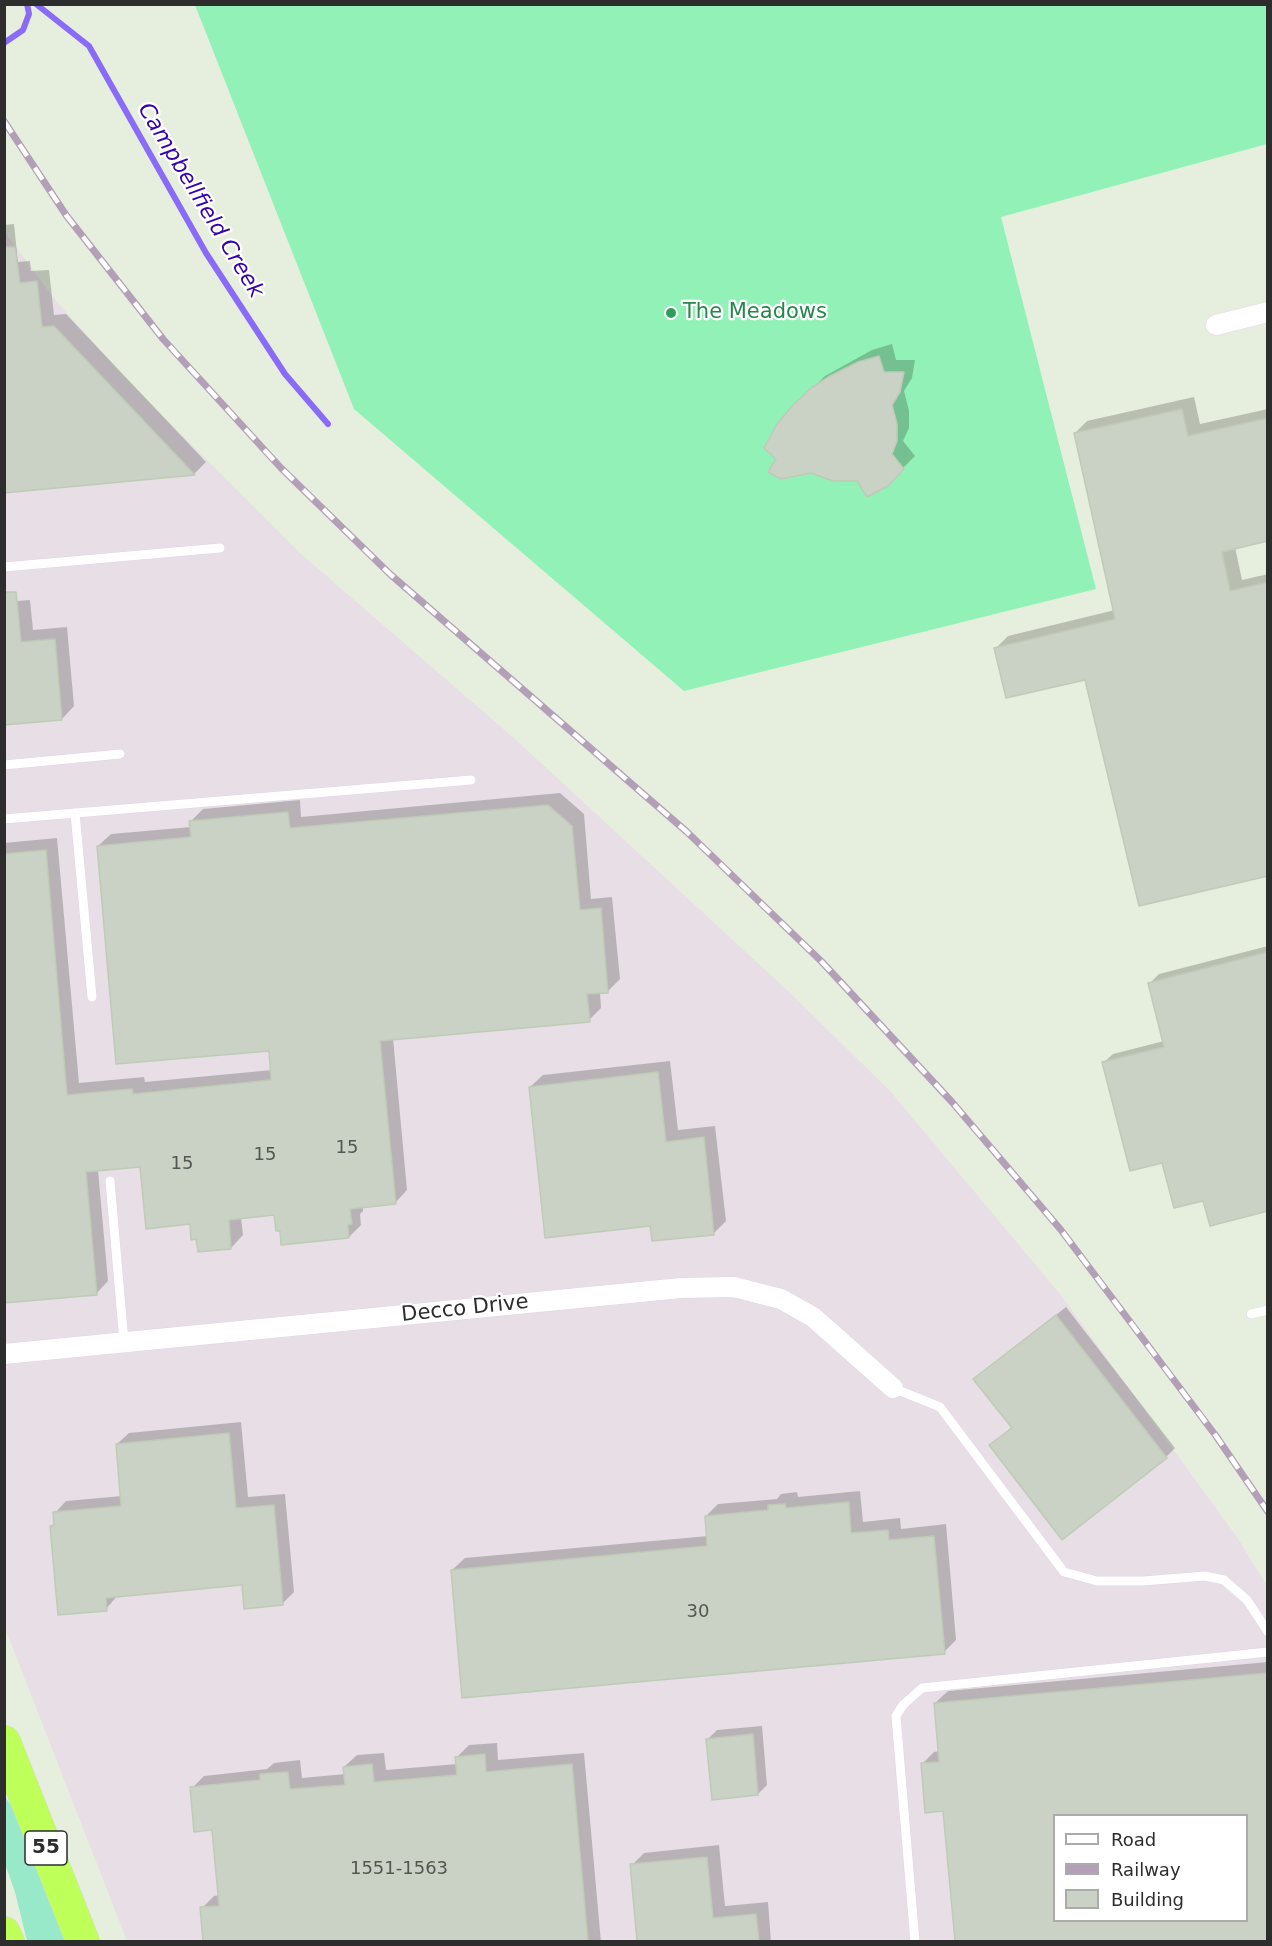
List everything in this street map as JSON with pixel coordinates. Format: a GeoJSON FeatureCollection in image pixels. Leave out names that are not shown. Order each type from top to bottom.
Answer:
{"type":"FeatureCollection","features":[{"type":"Feature","properties":{"kind":"highway","name":"55"},"geometry":{"type":"LineString","coordinates":[[6,1751],[83,1941]]}},
{"type":"Feature","properties":{"kind":"highway"},"geometry":{"type":"LineString","coordinates":[[4,1933],[8,1941]]}},
{"type":"Feature","properties":{"kind":"street"},"geometry":{"type":"LineString","coordinates":[[1216,325],[1268,312]]}},
{"type":"Feature","properties":{"kind":"street","name":"Decco Drive"},"geometry":{"type":"LineString","coordinates":[[4,1354],[681,1288],[734,1287],[781,1299],[813,1317],[893,1388]]}},
{"type":"Feature","properties":{"kind":"lane"},"geometry":{"type":"LineString","coordinates":[[4,567],[220,548]]}},
{"type":"Feature","properties":{"kind":"lane"},"geometry":{"type":"LineString","coordinates":[[4,765],[120,754]]}},
{"type":"Feature","properties":{"kind":"lane"},"geometry":{"type":"LineString","coordinates":[[4,819],[471,780]]}},
{"type":"Feature","properties":{"kind":"lane"},"geometry":{"type":"LineString","coordinates":[[75,813],[92,996]]}},
{"type":"Feature","properties":{"kind":"lane"},"geometry":{"type":"LineString","coordinates":[[110,1181],[124,1342]]}},
{"type":"Feature","properties":{"kind":"lane"},"geometry":{"type":"LineString","coordinates":[[1251,1314],[1268,1310]]}},
{"type":"Feature","properties":{"kind":"lane"},"geometry":{"type":"LineString","coordinates":[[893,1388],[940,1407],[1064,1572],[1097,1581],[1143,1581],[1205,1576],[1224,1580],[1247,1600],[1268,1632]]}},
{"type":"Feature","properties":{"kind":"lane"},"geometry":{"type":"LineString","coordinates":[[915,1941],[897,1716],[903,1705],[922,1689],[1268,1652]]}},
{"type":"Feature","properties":{"kind":"shaded area"},"geometry":{"type":"Polygon","coordinates":[[[4,231],[57,302],[123,376],[301,554],[515,739],[787,990],[891,1092],[1060,1294],[1237,1537],[1267,1586],[1267,1941],[127,1941],[5,1628],[4,231]]]}},
{"type":"Feature","properties":{"kind":"green space","name":"The Meadows"},"geometry":{"type":"Polygon","coordinates":[[[195,5],[1267,5],[1267,144],[1001,217],[1096,589],[684,691],[354,409],[195,5]]]}},
{"type":"Feature","properties":{"kind":"green space"},"geometry":{"type":"Polygon","coordinates":[[[5,1797],[13,1808],[68,1941],[27,1941],[15,1892],[5,1864],[5,1797]]]}},
{"type":"Feature","properties":{"kind":"building"},"geometry":{"type":"Polygon","coordinates":[[[4,247],[15,247],[20,283],[37,281],[42,327],[54,326],[195,475],[4,493],[4,247]]]}},
{"type":"Feature","properties":{"kind":"building"},"geometry":{"type":"Polygon","coordinates":[[[879,356],[884,372],[904,372],[900,392],[892,405],[897,424],[897,441],[892,454],[904,469],[888,486],[867,497],[857,481],[833,481],[811,473],[781,479],[768,472],[776,459],[764,448],[777,424],[793,405],[811,388],[830,376],[858,362],[879,356]]]}},
{"type":"Feature","properties":{"kind":"building"},"geometry":{"type":"Polygon","coordinates":[[[1182,409],[1188,436],[1268,418],[1268,541],[1222,552],[1230,591],[1268,582],[1268,876],[1139,906],[1085,680],[1006,698],[994,648],[1115,619],[1074,433],[1182,409]]]}},
{"type":"Feature","properties":{"kind":"building"},"geometry":{"type":"Polygon","coordinates":[[[4,592],[16,592],[21,642],[55,639],[62,720],[4,725],[4,592]]]}},
{"type":"Feature","properties":{"kind":"building"},"geometry":{"type":"Polygon","coordinates":[[[548,805],[572,826],[580,910],[601,908],[608,993],[587,994],[590,1022],[380,1041],[396,1204],[350,1209],[352,1224],[348,1225],[349,1238],[281,1245],[280,1231],[276,1231],[274,1215],[229,1220],[231,1249],[198,1252],[196,1239],[191,1240],[190,1224],[146,1229],[140,1167],[86,1172],[97,1295],[4,1303],[4,854],[46,850],[67,1095],[132,1089],[133,1094],[271,1080],[269,1051],[116,1064],[97,846],[191,837],[189,821],[288,812],[290,828],[548,805]]]}},
{"type":"Feature","properties":{"kind":"building"},"geometry":{"type":"Polygon","coordinates":[[[1268,952],[1268,1211],[1210,1226],[1203,1201],[1174,1208],[1162,1163],[1130,1171],[1102,1062],[1164,1047],[1148,983],[1268,952]]]}},
{"type":"Feature","properties":{"kind":"building"},"geometry":{"type":"Polygon","coordinates":[[[658,1072],[666,1142],[704,1137],[714,1235],[652,1241],[650,1226],[545,1238],[529,1087],[658,1072]]]}},
{"type":"Feature","properties":{"kind":"building"},"geometry":{"type":"Polygon","coordinates":[[[1056,1315],[1167,1458],[1062,1540],[989,1445],[1012,1428],[973,1379],[1056,1315]]]}},
{"type":"Feature","properties":{"kind":"building"},"geometry":{"type":"Polygon","coordinates":[[[229,1433],[236,1508],[274,1505],[283,1605],[244,1609],[242,1585],[106,1598],[107,1611],[58,1615],[50,1526],[54,1525],[53,1512],[121,1506],[116,1444],[229,1433]]]}},
{"type":"Feature","properties":{"kind":"building"},"geometry":{"type":"Polygon","coordinates":[[[849,1502],[851,1533],[888,1530],[889,1540],[934,1536],[945,1654],[462,1698],[451,1570],[707,1546],[705,1516],[768,1510],[768,1505],[785,1504],[786,1508],[849,1502]]]}},
{"type":"Feature","properties":{"kind":"building"},"geometry":{"type":"Polygon","coordinates":[[[1268,1673],[1268,1941],[955,1941],[943,1811],[925,1813],[921,1763],[939,1762],[934,1703],[1268,1673]]]}},
{"type":"Feature","properties":{"kind":"building"},"geometry":{"type":"Polygon","coordinates":[[[753,1734],[758,1795],[712,1800],[706,1739],[753,1734]]]}},
{"type":"Feature","properties":{"kind":"building"},"geometry":{"type":"Polygon","coordinates":[[[485,1754],[486,1772],[572,1764],[588,1941],[203,1941],[200,1907],[219,1906],[212,1830],[194,1832],[190,1787],[260,1780],[260,1774],[288,1772],[290,1789],[345,1785],[343,1767],[372,1764],[374,1782],[457,1775],[455,1757],[485,1754]]]}},
{"type":"Feature","properties":{"kind":"building"},"geometry":{"type":"Polygon","coordinates":[[[707,1857],[713,1918],[756,1914],[759,1941],[637,1941],[630,1864],[707,1857]]]}},
{"type":"Feature","properties":{"kind":"waterway"},"geometry":{"type":"LineString","coordinates":[[4,43],[23,30],[29,14],[27,4]]}},
{"type":"Feature","properties":{"kind":"waterway","name":"Campbellfield Creek"},"geometry":{"type":"LineString","coordinates":[[36,4],[89,46],[206,253],[285,374],[328,424]]}},
{"type":"Feature","properties":{"kind":"railway"},"geometry":{"type":"LineString","coordinates":[[4,121],[66,215],[163,339],[281,468],[391,575],[687,832],[822,962],[952,1102],[1061,1230],[1216,1436],[1268,1512]]}},
{"type":"Feature","properties":{"kind":"place","name":"The Meadows"},"geometry":{"type":"Point","coordinates":[671,313]}}]}
